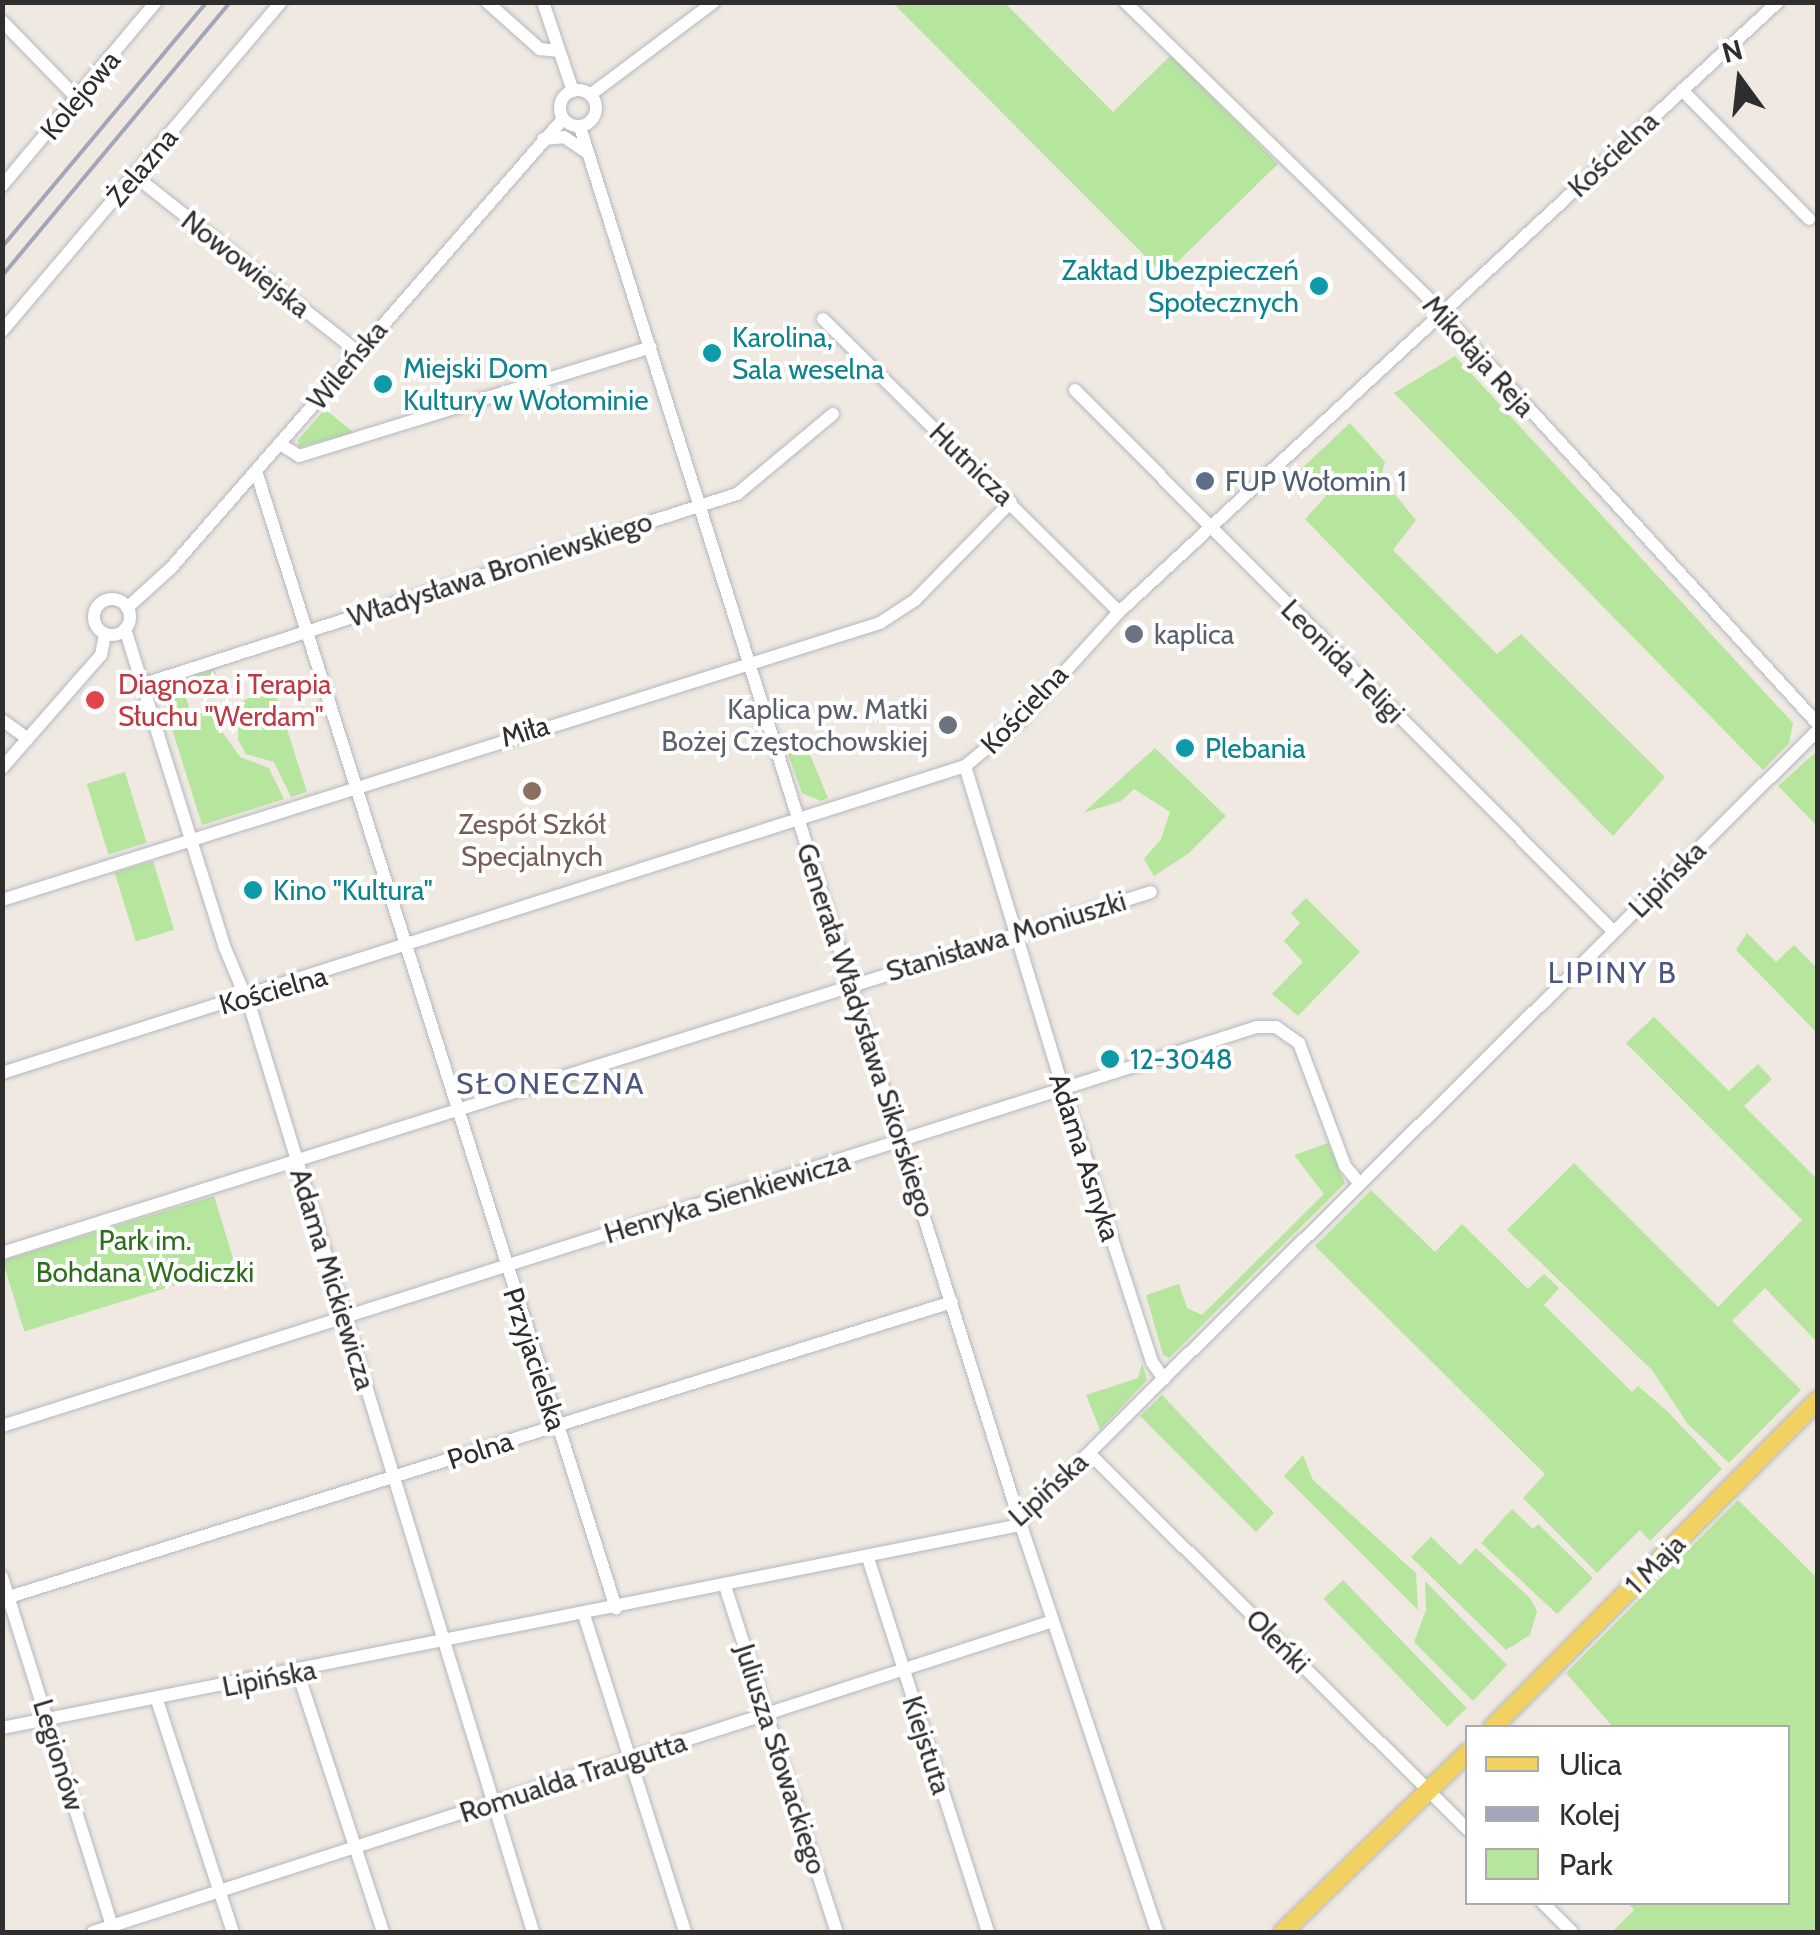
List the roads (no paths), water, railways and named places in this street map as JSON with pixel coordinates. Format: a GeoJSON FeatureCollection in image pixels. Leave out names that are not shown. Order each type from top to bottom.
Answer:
{"type":"FeatureCollection","features":[{"type":"Feature","properties":{"kind":"main road","name":"1 Maja"},"geometry":{"type":"LineString","coordinates":[[1495,1725],[1818,1400]]}},
{"type":"Feature","properties":{"kind":"main road"},"geometry":{"type":"LineString","coordinates":[[1283,1932],[1465,1755]]}},
{"type":"Feature","properties":{"kind":"street","name":"Kolejowa"},"geometry":{"type":"LineString","coordinates":[[2,186],[156,2]]}},
{"type":"Feature","properties":{"kind":"street","name":"Żelazna"},"geometry":{"type":"LineString","coordinates":[[2,331],[280,2]]}},
{"type":"Feature","properties":{"kind":"street"},"geometry":{"type":"LineString","coordinates":[[488,2],[544,51],[559,51]]}},
{"type":"Feature","properties":{"kind":"street"},"geometry":{"type":"LineString","coordinates":[[543,2],[573,90]]}},
{"type":"Feature","properties":{"kind":"street"},"geometry":{"type":"LineString","coordinates":[[590,95],[714,2]]}},
{"type":"Feature","properties":{"kind":"street","name":"Mikołaja Reja"},"geometry":{"type":"LineString","coordinates":[[1125,2],[1442,314],[1818,727]]}},
{"type":"Feature","properties":{"kind":"street","name":"Kościelna"},"geometry":{"type":"LineString","coordinates":[[2,1074],[406,949],[965,766],[1020,721],[1119,612],[1778,2]]}},
{"type":"Feature","properties":{"kind":"street"},"geometry":{"type":"LineString","coordinates":[[2,21],[77,98]]}},
{"type":"Feature","properties":{"kind":"street"},"geometry":{"type":"LineString","coordinates":[[573,90],[590,95]]}},
{"type":"Feature","properties":{"kind":"street"},"geometry":{"type":"LineString","coordinates":[[573,90],[561,100],[562,118],[580,127],[596,114],[590,95]]}},
{"type":"Feature","properties":{"kind":"street"},"geometry":{"type":"LineString","coordinates":[[1682,90],[1809,219]]}},
{"type":"Feature","properties":{"kind":"street","name":"Wileńska"},"geometry":{"type":"LineString","coordinates":[[127,608],[280,444],[562,118]]}},
{"type":"Feature","properties":{"kind":"street","name":"Generała Władysława Sikorskiego"},"geometry":{"type":"LineString","coordinates":[[580,127],[1020,1522],[1157,1932]]}},
{"type":"Feature","properties":{"kind":"street"},"geometry":{"type":"LineString","coordinates":[[543,139],[564,137],[588,155]]}},
{"type":"Feature","properties":{"kind":"street","name":"Nowowiejska"},"geometry":{"type":"LineString","coordinates":[[135,176],[358,352]]}},
{"type":"Feature","properties":{"kind":"street","name":"Hutnicza"},"geometry":{"type":"LineString","coordinates":[[823,319],[1119,612]]}},
{"type":"Feature","properties":{"kind":"street"},"geometry":{"type":"LineString","coordinates":[[280,444],[298,456],[651,347]]}},
{"type":"Feature","properties":{"kind":"street","name":"Leonida Teligi"},"geometry":{"type":"LineString","coordinates":[[1075,390],[1614,932]]}},
{"type":"Feature","properties":{"kind":"street","name":"Władysława Broniewskiego"},"geometry":{"type":"LineString","coordinates":[[144,684],[757,483],[832,414]]}},
{"type":"Feature","properties":{"kind":"street","name":"Przyjacielska"},"geometry":{"type":"LineString","coordinates":[[256,471],[616,1608]]}},
{"type":"Feature","properties":{"kind":"street","name":"Miła"},"geometry":{"type":"LineString","coordinates":[[2,900],[895,615],[1012,502]]}},
{"type":"Feature","properties":{"kind":"street"},"geometry":{"type":"LineString","coordinates":[[110,600],[127,608],[125,628],[105,634],[95,624],[98,606],[110,600]]}},
{"type":"Feature","properties":{"kind":"street","name":"Adama Mickiewicza"},"geometry":{"type":"LineString","coordinates":[[125,628],[296,1159],[533,1932]]}},
{"type":"Feature","properties":{"kind":"street"},"geometry":{"type":"LineString","coordinates":[[2,768],[100,655],[105,634]]}},
{"type":"Feature","properties":{"kind":"street"},"geometry":{"type":"LineString","coordinates":[[2,720],[28,739]]}},
{"type":"Feature","properties":{"kind":"street","name":"Lipińska"},"geometry":{"type":"LineString","coordinates":[[2,1728],[298,1673],[868,1558],[1020,1522],[1818,727]]}},
{"type":"Feature","properties":{"kind":"street","name":"Adama Asnyka"},"geometry":{"type":"LineString","coordinates":[[965,766],[1064,1091],[1152,1362],[1164,1379]]}},
{"type":"Feature","properties":{"kind":"street","name":"Stanisława Moniuszki"},"geometry":{"type":"LineString","coordinates":[[2,1253],[852,982],[1151,892]]}},
{"type":"Feature","properties":{"kind":"street","name":"Henryka Sienkiewicza"},"geometry":{"type":"LineString","coordinates":[[2,1426],[1257,1027],[1276,1027],[1304,1052],[1346,1166],[1360,1184]]}},
{"type":"Feature","properties":{"kind":"street","name":"Polna"},"geometry":{"type":"LineString","coordinates":[[9,1597],[952,1302]]}},
{"type":"Feature","properties":{"kind":"street","name":"Oleńki"},"geometry":{"type":"LineString","coordinates":[[1089,1453],[1465,1827]]}},
{"type":"Feature","properties":{"kind":"street","name":"Kiejstuta"},"geometry":{"type":"LineString","coordinates":[[868,1558],[988,1932]]}},
{"type":"Feature","properties":{"kind":"street","name":"Legionów"},"geometry":{"type":"LineString","coordinates":[[2,1577],[113,1930]]}},
{"type":"Feature","properties":{"kind":"street","name":"Juliusza Słowackiego"},"geometry":{"type":"LineString","coordinates":[[725,1586],[837,1932]]}},
{"type":"Feature","properties":{"kind":"street"},"geometry":{"type":"LineString","coordinates":[[584,1615],[685,1932]]}},
{"type":"Feature","properties":{"kind":"street","name":"Romualda Traugutta"},"geometry":{"type":"LineString","coordinates":[[93,1932],[113,1930],[220,1891],[1053,1621]]}},
{"type":"Feature","properties":{"kind":"street"},"geometry":{"type":"LineString","coordinates":[[298,1673],[383,1932]]}},
{"type":"Feature","properties":{"kind":"street"},"geometry":{"type":"LineString","coordinates":[[157,1700],[233,1932]]}},
{"type":"Feature","properties":{"kind":"street"},"geometry":{"type":"LineString","coordinates":[[1545,1905],[1572,1932]]}},
{"type":"Feature","properties":{"kind":"railway"},"geometry":{"type":"LineString","coordinates":[[2,247],[207,2]]}},
{"type":"Feature","properties":{"kind":"railway"},"geometry":{"type":"LineString","coordinates":[[2,276],[230,2]]}},
{"type":"Feature","properties":{"kind":"place","name":"Zakład Ubezpieczeń Społecznych"},"geometry":{"type":"Point","coordinates":[1319,286]}},
{"type":"Feature","properties":{"kind":"place","name":"Karolina, Sala weselna"},"geometry":{"type":"Point","coordinates":[712,353]}},
{"type":"Feature","properties":{"kind":"place","name":"Miejski Dom Kultury w Wołominie"},"geometry":{"type":"Point","coordinates":[383,384]}},
{"type":"Feature","properties":{"kind":"place","name":"FUP Wołomin 1"},"geometry":{"type":"Point","coordinates":[1205,481]}},
{"type":"Feature","properties":{"kind":"place","name":"kaplica"},"geometry":{"type":"Point","coordinates":[1134,634]}},
{"type":"Feature","properties":{"kind":"place","name":"Diagnoza i Terapia Słuchu \"Werdam\""},"geometry":{"type":"Point","coordinates":[95,700]}},
{"type":"Feature","properties":{"kind":"place","name":"Kaplica pw. Matki Bożej Częstochowskiej"},"geometry":{"type":"Point","coordinates":[948,725]}},
{"type":"Feature","properties":{"kind":"place","name":"Plebania"},"geometry":{"type":"Point","coordinates":[1185,748]}},
{"type":"Feature","properties":{"kind":"place","name":"Zespół Szkół Specjalnych"},"geometry":{"type":"Point","coordinates":[532,791]}},
{"type":"Feature","properties":{"kind":"place","name":"Kino \"Kultura\""},"geometry":{"type":"Point","coordinates":[253,890]}},
{"type":"Feature","properties":{"kind":"place","name":"12-3048"},"geometry":{"type":"Point","coordinates":[1110,1059]}},
{"type":"Feature","properties":{"kind":"district","name":"LIPINY B"},"geometry":{"type":"Point","coordinates":[1613,973]}},
{"type":"Feature","properties":{"kind":"district","name":"SŁONECZNA"},"geometry":{"type":"Point","coordinates":[551,1084]}},
{"type":"Feature","properties":{"kind":"park label","name":"Park im. Bohdana Wodiczki"},"geometry":{"type":"Point","coordinates":[145,1256]}}]}
